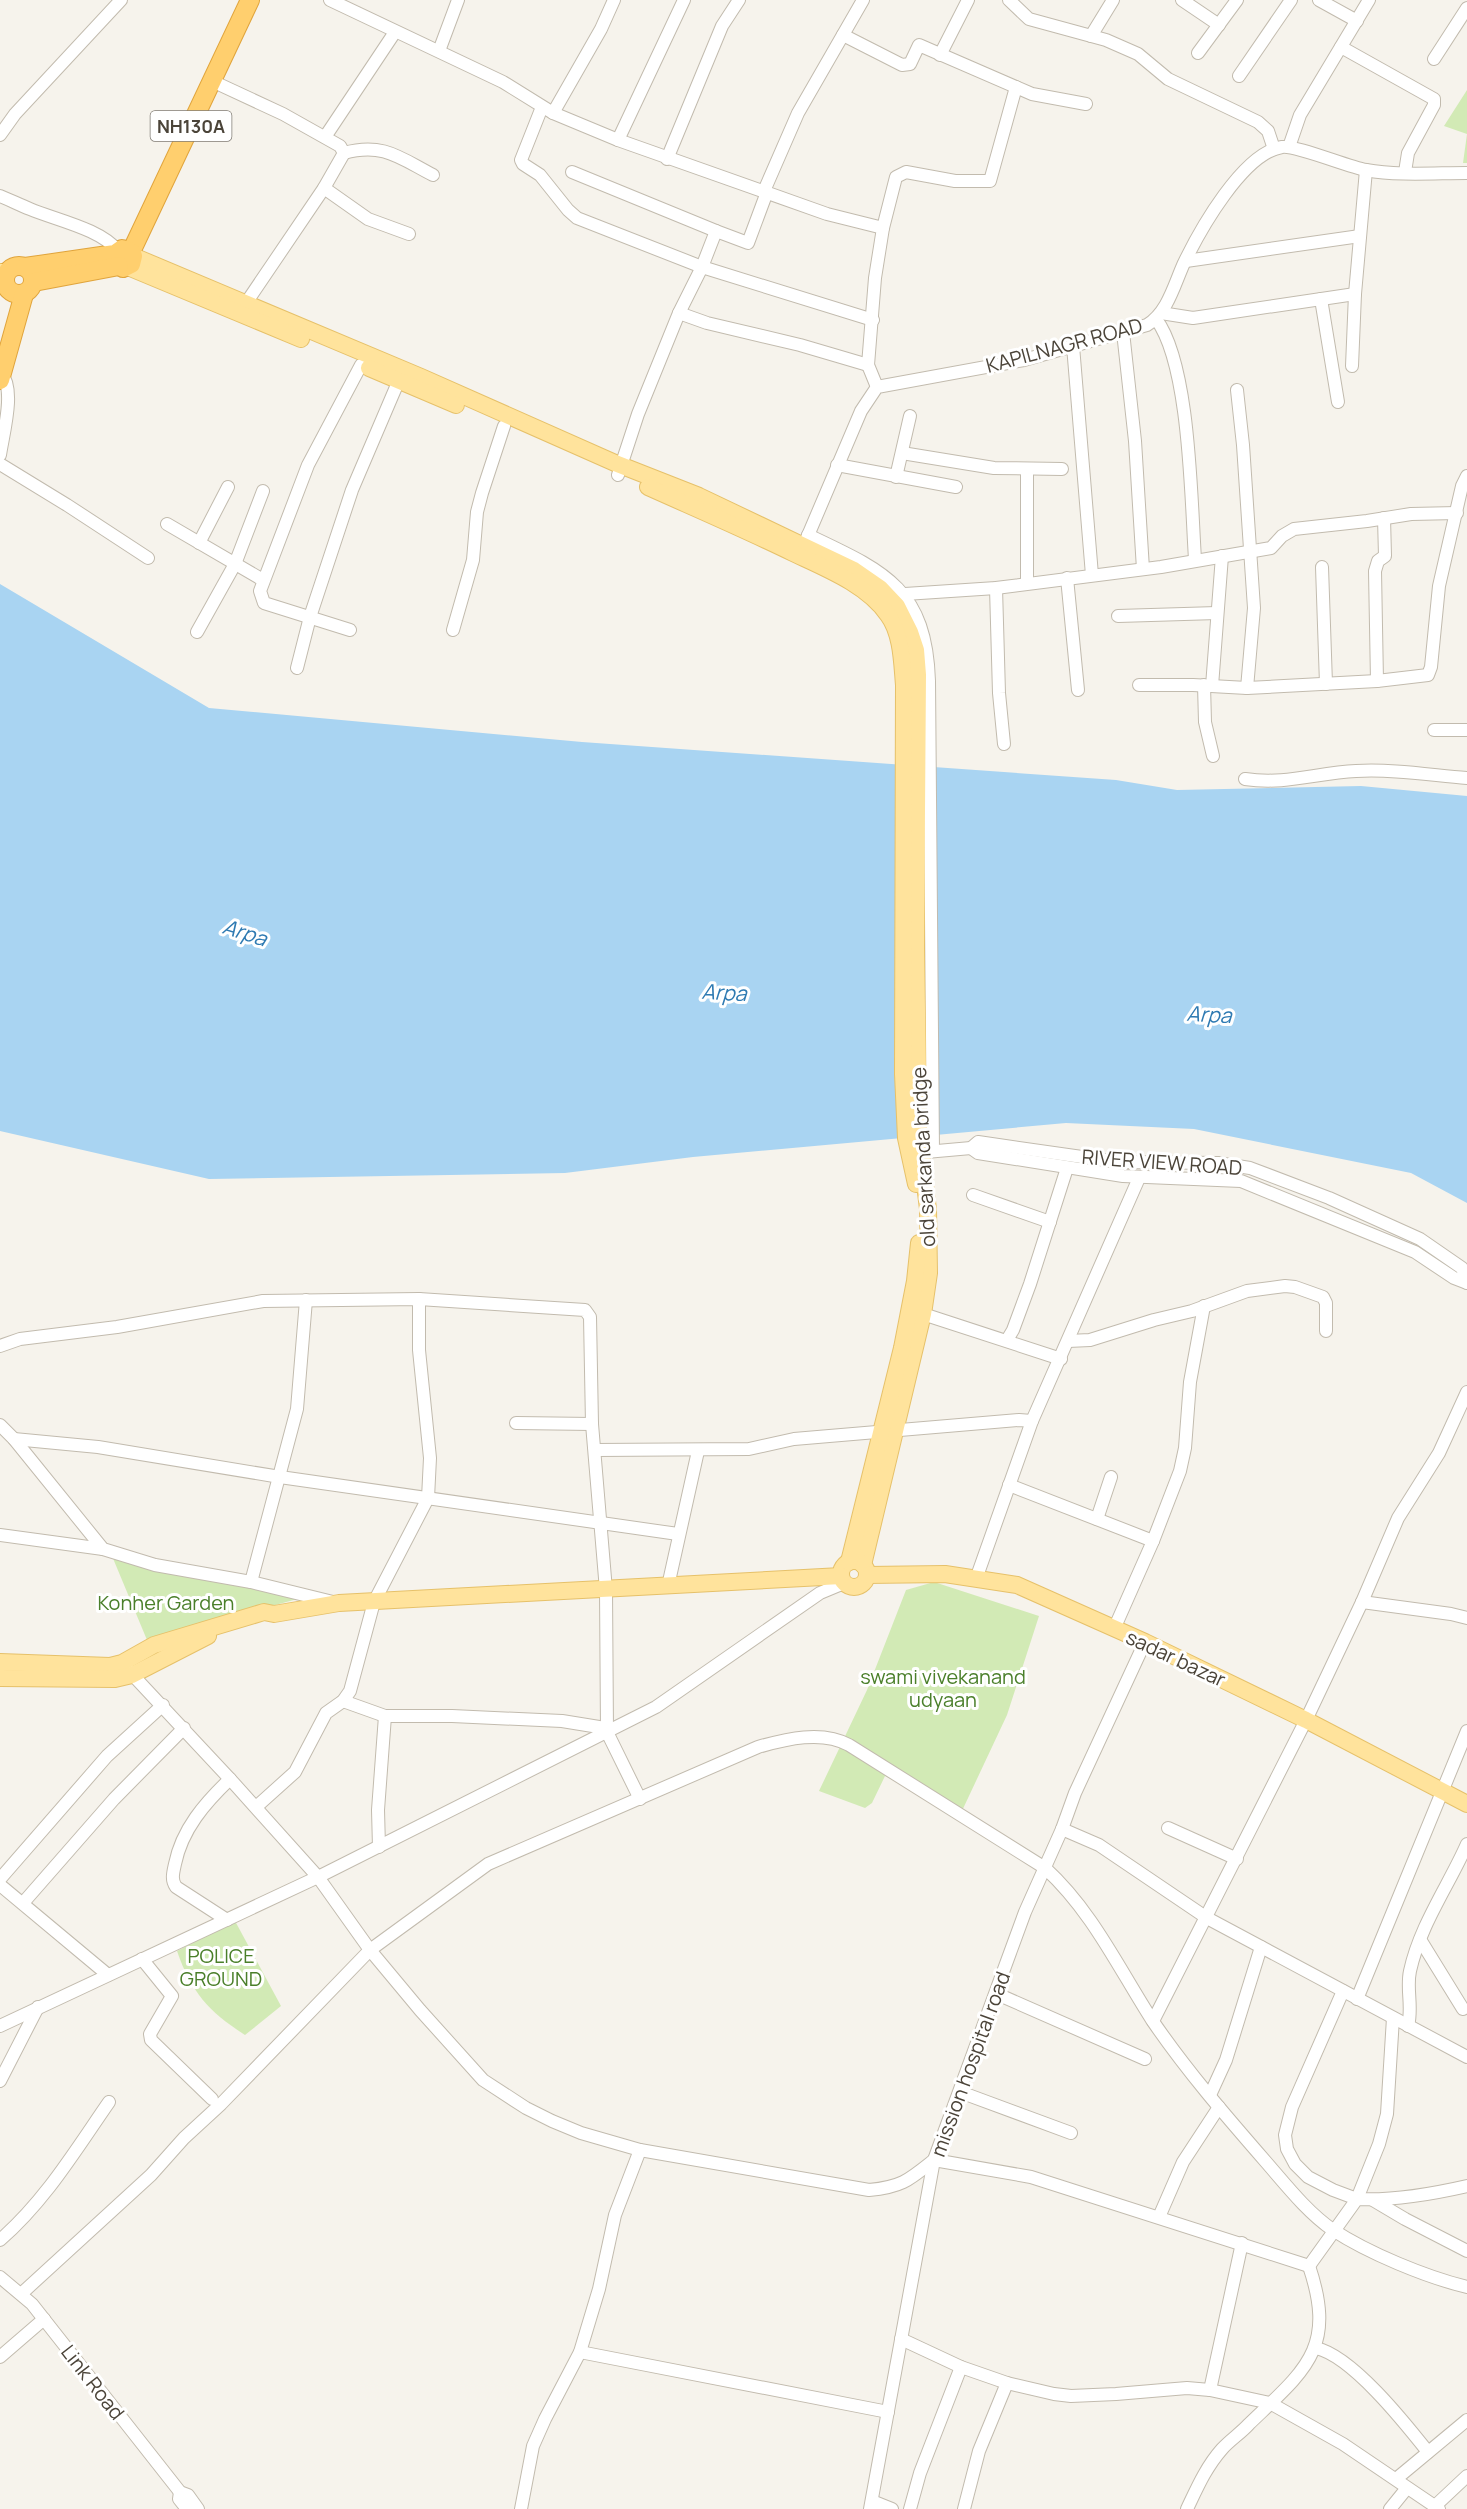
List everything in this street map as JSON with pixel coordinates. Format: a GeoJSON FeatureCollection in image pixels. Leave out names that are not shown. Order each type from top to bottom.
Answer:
{"type":"FeatureCollection","features":[{"type":"Feature","properties":{"kind":"highway","name":"NH130A"},"geometry":{"type":"LineString","coordinates":[[124,256],[239,0]]}},
{"type":"Feature","properties":{"kind":"highway","name":"NH130A"},"geometry":{"type":"LineString","coordinates":[[124,256],[250,0]]}},
{"type":"Feature","properties":{"kind":"highway"},"geometry":{"type":"LineString","coordinates":[[2,372],[13,280],[124,256]]}},
{"type":"Feature","properties":{"kind":"main road"},"geometry":{"type":"LineString","coordinates":[[124,256],[620,470]]}},
{"type":"Feature","properties":{"kind":"main road"},"geometry":{"type":"LineString","coordinates":[[243,307],[361,364],[401,375],[504,426],[620,470]]}},
{"type":"Feature","properties":{"kind":"main road","name":"old sarkanda bridge"},"geometry":{"type":"LineString","coordinates":[[620,470],[699,495],[854,570],[880,588],[897,606],[916,650],[911,740],[920,1145],[928,1209],[929,1273],[923,1314],[887,1430],[853,1572]]}},
{"type":"Feature","properties":{"kind":"main road"},"geometry":{"type":"LineString","coordinates":[[887,1430],[919,1246],[920,1145]]}},
{"type":"Feature","properties":{"kind":"main road","name":"sadar bazar"},"geometry":{"type":"LineString","coordinates":[[127,1669],[205,1637],[274,1614],[339,1603],[606,1590],[853,1572],[945,1574],[1017,1585],[1145,1642],[1306,1720],[1467,1804]]}},
{"type":"Feature","properties":{"kind":"main road"},"geometry":{"type":"LineString","coordinates":[[0,1662],[127,1669]]}},
{"type":"Feature","properties":{"kind":"main road"},"geometry":{"type":"LineString","coordinates":[[0,1678],[95,1680],[127,1669]]}},
{"type":"Feature","properties":{"kind":"street"},"geometry":{"type":"LineString","coordinates":[[0,135],[15,114],[121,0]]}},
{"type":"Feature","properties":{"kind":"street"},"geometry":{"type":"LineString","coordinates":[[330,0],[395,33],[503,82],[547,110],[618,140],[827,214],[883,228]]}},
{"type":"Feature","properties":{"kind":"street"},"geometry":{"type":"LineString","coordinates":[[439,51],[459,0]]}},
{"type":"Feature","properties":{"kind":"street"},"geometry":{"type":"LineString","coordinates":[[614,0],[601,28],[547,110],[521,160],[543,177],[577,218],[702,267],[873,320]]}},
{"type":"Feature","properties":{"kind":"street"},"geometry":{"type":"LineString","coordinates":[[618,140],[684,0]]}},
{"type":"Feature","properties":{"kind":"street"},"geometry":{"type":"LineString","coordinates":[[667,159],[722,26],[739,0]]}},
{"type":"Feature","properties":{"kind":"street"},"geometry":{"type":"LineString","coordinates":[[572,172],[748,243],[766,191],[798,113],[862,0]]}},
{"type":"Feature","properties":{"kind":"street"},"geometry":{"type":"LineString","coordinates":[[940,54],[968,0]]}},
{"type":"Feature","properties":{"kind":"street"},"geometry":{"type":"LineString","coordinates":[[1009,0],[1029,19],[1091,36],[1138,54],[1168,79],[1258,122],[1268,131],[1274,149]]}},
{"type":"Feature","properties":{"kind":"street"},"geometry":{"type":"LineString","coordinates":[[1091,36],[1113,0]]}},
{"type":"Feature","properties":{"kind":"street"},"geometry":{"type":"LineString","coordinates":[[1182,0],[1219,25]]}},
{"type":"Feature","properties":{"kind":"street"},"geometry":{"type":"LineString","coordinates":[[1198,53],[1237,0]]}},
{"type":"Feature","properties":{"kind":"street"},"geometry":{"type":"LineString","coordinates":[[1239,76],[1291,0]]}},
{"type":"Feature","properties":{"kind":"street"},"geometry":{"type":"LineString","coordinates":[[1319,0],[1357,21]]}},
{"type":"Feature","properties":{"kind":"street"},"geometry":{"type":"LineString","coordinates":[[1289,147],[1300,115],[1369,0]]}},
{"type":"Feature","properties":{"kind":"street"},"geometry":{"type":"LineString","coordinates":[[1434,59],[1467,8]]}},
{"type":"Feature","properties":{"kind":"street"},"geometry":{"type":"LineString","coordinates":[[325,137],[395,33]]}},
{"type":"Feature","properties":{"kind":"street"},"geometry":{"type":"LineString","coordinates":[[843,35],[902,65],[910,64],[919,45],[1016,87],[1060,101],[1086,104]]}},
{"type":"Feature","properties":{"kind":"street"},"geometry":{"type":"LineString","coordinates":[[1341,47],[1434,99],[1434,105],[1408,153],[1405,172]]}},
{"type":"Feature","properties":{"kind":"street"},"geometry":{"type":"LineString","coordinates":[[212,81],[284,114],[342,147],[344,153]]}},
{"type":"Feature","properties":{"kind":"street"},"geometry":{"type":"LineString","coordinates":[[920,1145],[928,664],[923,638],[905,594],[872,566],[804,545],[837,465],[874,391],[868,365],[875,278],[883,228],[896,177],[906,172],[955,181],[985,183],[991,180],[1016,87]]}},
{"type":"Feature","properties":{"kind":"street","name":"KAPILNAGR ROAD"},"geometry":{"type":"LineString","coordinates":[[874,391],[1024,360],[1147,325],[1158,316],[1185,261],[1224,194],[1255,162],[1274,149],[1289,147],[1366,170],[1467,173]]}},
{"type":"Feature","properties":{"kind":"street"},"geometry":{"type":"LineString","coordinates":[[243,307],[324,188],[344,153],[366,148],[381,150],[433,175]]}},
{"type":"Feature","properties":{"kind":"street"},"geometry":{"type":"LineString","coordinates":[[1353,366],[1355,294],[1366,170]]}},
{"type":"Feature","properties":{"kind":"street"},"geometry":{"type":"LineString","coordinates":[[324,188],[368,219],[409,234]]}},
{"type":"Feature","properties":{"kind":"street"},"geometry":{"type":"LineString","coordinates":[[0,196],[109,241],[124,256]]}},
{"type":"Feature","properties":{"kind":"street"},"geometry":{"type":"LineString","coordinates":[[620,470],[638,414],[679,313],[702,267],[716,231]]}},
{"type":"Feature","properties":{"kind":"street"},"geometry":{"type":"LineString","coordinates":[[1185,261],[1360,236]]}},
{"type":"Feature","properties":{"kind":"street"},"geometry":{"type":"LineString","coordinates":[[1196,559],[1183,410],[1170,347],[1158,316],[1193,318],[1355,294]]}},
{"type":"Feature","properties":{"kind":"street"},"geometry":{"type":"LineString","coordinates":[[1321,299],[1338,402]]}},
{"type":"Feature","properties":{"kind":"street"},"geometry":{"type":"LineString","coordinates":[[679,313],[707,323],[800,345],[868,365]]}},
{"type":"Feature","properties":{"kind":"street"},"geometry":{"type":"LineString","coordinates":[[1123,332],[1135,441],[1143,569]]}},
{"type":"Feature","properties":{"kind":"street"},"geometry":{"type":"LineString","coordinates":[[1073,346],[1092,574]]}},
{"type":"Feature","properties":{"kind":"street"},"geometry":{"type":"LineString","coordinates":[[350,630],[264,603],[260,593],[308,465],[361,364]]}},
{"type":"Feature","properties":{"kind":"street"},"geometry":{"type":"LineString","coordinates":[[0,455],[9,394],[6,378],[2,372]]}},
{"type":"Feature","properties":{"kind":"street"},"geometry":{"type":"LineString","coordinates":[[297,668],[310,617],[352,490],[401,375]]}},
{"type":"Feature","properties":{"kind":"street"},"geometry":{"type":"LineString","coordinates":[[1237,390],[1244,455],[1254,608],[1247,688]]}},
{"type":"Feature","properties":{"kind":"street"},"geometry":{"type":"LineString","coordinates":[[896,477],[910,416]]}},
{"type":"Feature","properties":{"kind":"street"},"geometry":{"type":"LineString","coordinates":[[453,630],[473,560],[477,512],[504,426]]}},
{"type":"Feature","properties":{"kind":"street"},"geometry":{"type":"LineString","coordinates":[[902,453],[994,468],[1062,469]]}},
{"type":"Feature","properties":{"kind":"street"},"geometry":{"type":"LineString","coordinates":[[0,464],[148,558]]}},
{"type":"Feature","properties":{"kind":"street"},"geometry":{"type":"LineString","coordinates":[[837,465],[956,487]]}},
{"type":"Feature","properties":{"kind":"street"},"geometry":{"type":"LineString","coordinates":[[1026,469],[1028,582]]}},
{"type":"Feature","properties":{"kind":"street"},"geometry":{"type":"LineString","coordinates":[[1139,685],[1247,688],[1377,681],[1422,677],[1430,672],[1439,586],[1462,486],[1467,476]]}},
{"type":"Feature","properties":{"kind":"street"},"geometry":{"type":"LineString","coordinates":[[199,543],[228,487]]}},
{"type":"Feature","properties":{"kind":"street"},"geometry":{"type":"LineString","coordinates":[[197,632],[235,564],[263,491]]}},
{"type":"Feature","properties":{"kind":"street"},"geometry":{"type":"LineString","coordinates":[[905,594],[996,588],[1028,582],[1143,569],[1271,548],[1282,536],[1294,529],[1412,514],[1457,513]]}},
{"type":"Feature","properties":{"kind":"street"},"geometry":{"type":"LineString","coordinates":[[1377,681],[1375,571],[1378,561],[1385,556],[1384,518]]}},
{"type":"Feature","properties":{"kind":"street"},"geometry":{"type":"LineString","coordinates":[[167,524],[263,580]]}},
{"type":"Feature","properties":{"kind":"street"},"geometry":{"type":"LineString","coordinates":[[1213,756],[1205,722],[1221,556]]}},
{"type":"Feature","properties":{"kind":"street"},"geometry":{"type":"LineString","coordinates":[[1322,567],[1326,684]]}},
{"type":"Feature","properties":{"kind":"street"},"geometry":{"type":"LineString","coordinates":[[1067,578],[1078,690]]}},
{"type":"Feature","properties":{"kind":"street"},"geometry":{"type":"LineString","coordinates":[[996,588],[999,693],[1004,744]]}},
{"type":"Feature","properties":{"kind":"street"},"geometry":{"type":"LineString","coordinates":[[1118,616],[1217,613]]}},
{"type":"Feature","properties":{"kind":"street"},"geometry":{"type":"LineString","coordinates":[[1434,730],[1467,730]]}},
{"type":"Feature","properties":{"kind":"street"},"geometry":{"type":"LineString","coordinates":[[1245,779],[1278,782],[1321,775],[1378,770],[1467,778]]}},
{"type":"Feature","properties":{"kind":"street","name":"RIVER VIEW ROAD"},"geometry":{"type":"LineString","coordinates":[[971,1148],[978,1142],[1117,1162],[1218,1163],[1250,1168],[1329,1198],[1420,1239],[1462,1268],[1467,1283]]}},
{"type":"Feature","properties":{"kind":"street","name":"RIVER VIEW ROAD"},"geometry":{"type":"LineString","coordinates":[[920,1145],[971,1148],[978,1153],[1139,1178],[1226,1179],[1254,1185],[1414,1252],[1454,1278],[1467,1283]]}},
{"type":"Feature","properties":{"kind":"street"},"geometry":{"type":"LineString","coordinates":[[1007,1341],[1030,1284],[1067,1168]]}},
{"type":"Feature","properties":{"kind":"street"},"geometry":{"type":"LineString","coordinates":[[976,1579],[1032,1421],[1139,1178]]}},
{"type":"Feature","properties":{"kind":"street"},"geometry":{"type":"LineString","coordinates":[[973,1195],[1050,1222]]}},
{"type":"Feature","properties":{"kind":"street"},"geometry":{"type":"LineString","coordinates":[[1068,1341],[1090,1341],[1247,1291],[1285,1286],[1295,1287],[1323,1298],[1326,1303],[1326,1331]]}},
{"type":"Feature","properties":{"kind":"street"},"geometry":{"type":"LineString","coordinates":[[256,1807],[295,1772],[326,1713],[343,1701],[353,1685],[374,1602],[428,1498],[430,1458],[419,1350],[419,1299]]}},
{"type":"Feature","properties":{"kind":"street"},"geometry":{"type":"LineString","coordinates":[[0,1347],[20,1339],[117,1327],[263,1301],[419,1299],[585,1310],[590,1317],[592,1424],[596,1450],[606,1590],[607,1731],[640,1799]]}},
{"type":"Feature","properties":{"kind":"street"},"geometry":{"type":"LineString","coordinates":[[251,1582],[297,1409],[306,1300]]}},
{"type":"Feature","properties":{"kind":"street"},"geometry":{"type":"LineString","coordinates":[[1114,1629],[1153,1540],[1183,1457],[1190,1382],[1204,1306]]}},
{"type":"Feature","properties":{"kind":"street"},"geometry":{"type":"LineString","coordinates":[[923,1314],[1061,1359]]}},
{"type":"Feature","properties":{"kind":"street"},"geometry":{"type":"LineString","coordinates":[[1153,2021],[1306,1720],[1362,1602],[1398,1518],[1439,1453],[1467,1392]]}},
{"type":"Feature","properties":{"kind":"street"},"geometry":{"type":"LineString","coordinates":[[596,1450],[749,1449],[794,1439],[1019,1420],[1032,1421]]}},
{"type":"Feature","properties":{"kind":"street"},"geometry":{"type":"LineString","coordinates":[[516,1423],[592,1424]]}},
{"type":"Feature","properties":{"kind":"street"},"geometry":{"type":"LineString","coordinates":[[0,1425],[14,1439],[103,1549]]}},
{"type":"Feature","properties":{"kind":"street"},"geometry":{"type":"LineString","coordinates":[[14,1439],[98,1447],[280,1477],[678,1534]]}},
{"type":"Feature","properties":{"kind":"street"},"geometry":{"type":"LineString","coordinates":[[668,1586],[698,1451]]}},
{"type":"Feature","properties":{"kind":"street"},"geometry":{"type":"LineString","coordinates":[[1096,1519],[1111,1477]]}},
{"type":"Feature","properties":{"kind":"street"},"geometry":{"type":"LineString","coordinates":[[1009,1485],[1153,1540]]}},
{"type":"Feature","properties":{"kind":"street"},"geometry":{"type":"LineString","coordinates":[[0,1535],[103,1549],[155,1565],[251,1582],[339,1603]]}},
{"type":"Feature","properties":{"kind":"street"},"geometry":{"type":"LineString","coordinates":[[0,2026],[318,1877],[656,1707],[853,1572]]}},
{"type":"Feature","properties":{"kind":"street"},"geometry":{"type":"LineString","coordinates":[[1362,1602],[1467,1618]]}},
{"type":"Feature","properties":{"kind":"street","name":"mission hospital road"},"geometry":{"type":"LineString","coordinates":[[871,2505],[934,2160],[997,1994],[1025,1911],[1075,1794],[1145,1642]]}},
{"type":"Feature","properties":{"kind":"street"},"geometry":{"type":"LineString","coordinates":[[127,1669],[163,1705],[318,1877],[370,1950],[483,2080],[526,2108],[581,2133],[640,2150],[869,2190],[890,2188],[908,2181],[934,2160],[1031,2177],[1309,2266]]}},
{"type":"Feature","properties":{"kind":"street"},"geometry":{"type":"LineString","coordinates":[[343,1701],[385,1716],[452,1716],[562,1721],[599,1727],[607,1731]]}},
{"type":"Feature","properties":{"kind":"street"},"geometry":{"type":"LineString","coordinates":[[0,1878],[107,1756],[163,1705]]}},
{"type":"Feature","properties":{"kind":"street"},"geometry":{"type":"LineString","coordinates":[[379,1847],[378,1810],[385,1716]]}},
{"type":"Feature","properties":{"kind":"street"},"geometry":{"type":"LineString","coordinates":[[23,1903],[114,1799],[184,1728]]}},
{"type":"Feature","properties":{"kind":"street"},"geometry":{"type":"LineString","coordinates":[[1357,1999],[1467,1731]]}},
{"type":"Feature","properties":{"kind":"street"},"geometry":{"type":"LineString","coordinates":[[21,2294],[151,2175],[184,2138],[221,2104],[370,1950],[488,1864],[758,1747],[796,1739],[832,1738],[849,1745],[1045,1868],[1066,1887],[1107,1944],[1153,2021],[1219,2107],[1284,2183],[1333,2230],[1379,2254],[1446,2282],[1467,2287]]}},
{"type":"Feature","properties":{"kind":"street"},"geometry":{"type":"LineString","coordinates":[[227,1920],[176,1887],[172,1878],[177,1856],[193,1820],[209,1799],[230,1779]]}},
{"type":"Feature","properties":{"kind":"street"},"geometry":{"type":"LineString","coordinates":[[1168,1828],[1237,1859]]}},
{"type":"Feature","properties":{"kind":"street"},"geometry":{"type":"LineString","coordinates":[[1062,1829],[1099,1845],[1207,1918],[1467,2057]]}},
{"type":"Feature","properties":{"kind":"street"},"geometry":{"type":"LineString","coordinates":[[1408,2026],[1411,2011],[1410,1973],[1421,1941],[1461,1866],[1467,1844]]}},
{"type":"Feature","properties":{"kind":"street"},"geometry":{"type":"LineString","coordinates":[[0,1885],[108,1975]]}},
{"type":"Feature","properties":{"kind":"street"},"geometry":{"type":"LineString","coordinates":[[1421,1941],[1463,2009]]}},
{"type":"Feature","properties":{"kind":"street"},"geometry":{"type":"LineString","coordinates":[[1210,2095],[1226,2060],[1261,1947]]}},
{"type":"Feature","properties":{"kind":"street"},"geometry":{"type":"LineString","coordinates":[[142,1959],[172,1996],[150,2034],[151,2040],[212,2099]]}},
{"type":"Feature","properties":{"kind":"street"},"geometry":{"type":"LineString","coordinates":[[1342,1991],[1292,2107],[1285,2135],[1287,2149],[1295,2164],[1308,2177],[1357,2199],[1373,2200],[1444,2192],[1467,2186]]}},
{"type":"Feature","properties":{"kind":"street"},"geometry":{"type":"LineString","coordinates":[[997,1994],[1145,2059]]}},
{"type":"Feature","properties":{"kind":"street"},"geometry":{"type":"LineString","coordinates":[[0,2080],[38,2007]]}},
{"type":"Feature","properties":{"kind":"street"},"geometry":{"type":"LineString","coordinates":[[1309,2266],[1357,2199],[1379,2144],[1387,2114],[1393,2018]]}},
{"type":"Feature","properties":{"kind":"street"},"geometry":{"type":"LineString","coordinates":[[960,2092],[1071,2133]]}},
{"type":"Feature","properties":{"kind":"street"},"geometry":{"type":"LineString","coordinates":[[0,2240],[18,2225],[50,2189],[108,2102]]}},
{"type":"Feature","properties":{"kind":"street"},"geometry":{"type":"LineString","coordinates":[[1159,2217],[1183,2162],[1219,2107]]}},
{"type":"Feature","properties":{"kind":"street"},"geometry":{"type":"LineString","coordinates":[[521,2509],[533,2446],[580,2352],[599,2289],[615,2215],[640,2150]]}},
{"type":"Feature","properties":{"kind":"street"},"geometry":{"type":"LineString","coordinates":[[1373,2200],[1467,2251]]}},
{"type":"Feature","properties":{"kind":"street"},"geometry":{"type":"LineString","coordinates":[[1210,2390],[1242,2243]]}},
{"type":"Feature","properties":{"kind":"street"},"geometry":{"type":"LineString","coordinates":[[1187,2509],[1203,2475],[1222,2448],[1306,2367],[1316,2348],[1317,2290],[1309,2266]]}},
{"type":"Feature","properties":{"kind":"street","name":"Link Road"},"geometry":{"type":"LineString","coordinates":[[0,2277],[32,2304],[180,2492],[188,2495],[198,2509]]}},
{"type":"Feature","properties":{"kind":"street"},"geometry":{"type":"LineString","coordinates":[[0,2357],[44,2319]]}},
{"type":"Feature","properties":{"kind":"street"},"geometry":{"type":"LineString","coordinates":[[901,2339],[960,2367],[1007,2383],[1071,2396],[1116,2394],[1165,2388],[1210,2390],[1270,2403],[1342,2444],[1437,2507],[1467,2476]]}},
{"type":"Feature","properties":{"kind":"street"},"geometry":{"type":"LineString","coordinates":[[1316,2348],[1331,2352],[1388,2402],[1428,2452]]}},
{"type":"Feature","properties":{"kind":"street"},"geometry":{"type":"LineString","coordinates":[[580,2352],[888,2412]]}},
{"type":"Feature","properties":{"kind":"street"},"geometry":{"type":"LineString","coordinates":[[910,2509],[920,2473],[960,2367]]}},
{"type":"Feature","properties":{"kind":"street"},"geometry":{"type":"LineString","coordinates":[[964,2509],[979,2451],[1007,2383]]}},
{"type":"Feature","properties":{"kind":"street"},"geometry":{"type":"LineString","coordinates":[[1396,2479],[1467,2420]]}},
{"type":"Feature","properties":{"kind":"street"},"geometry":{"type":"LineString","coordinates":[[1390,2509],[1407,2488]]}},
{"type":"Feature","properties":{"kind":"street","name":"Link Road"},"geometry":{"type":"LineString","coordinates":[[180,2492],[179,2499],[187,2509]]}},
{"type":"Feature","properties":{"kind":"street"},"geometry":{"type":"LineString","coordinates":[[871,2505],[892,2509]]}},
{"type":"Feature","properties":{"kind":"green space"},"geometry":{"type":"Polygon","coordinates":[[[1467,90],[1467,134],[1444,126],[1467,90]]]}},
{"type":"Feature","properties":{"kind":"green space"},"geometry":{"type":"Polygon","coordinates":[[[1467,134],[1467,163],[1463,163],[1467,134]]]}},
{"type":"Feature","properties":{"kind":"green space","name":"Konher Garden"},"geometry":{"type":"Polygon","coordinates":[[[112,1556],[301,1598],[147,1640],[112,1556]]]}},
{"type":"Feature","properties":{"kind":"green space","name":"swami vivekanand udyaan"},"geometry":{"type":"Polygon","coordinates":[[[934,1582],[1039,1616],[1007,1715],[961,1813],[885,1776],[872,1803],[865,1808],[819,1791],[867,1690],[906,1590],[934,1582]]]}},
{"type":"Feature","properties":{"kind":"green space","name":"POLICE GROUND"},"geometry":{"type":"Polygon","coordinates":[[[235,1921],[281,2006],[245,2035],[221,2018],[203,2000],[188,1978],[177,1951],[235,1921]]]}},
{"type":"Feature","properties":{"kind":"water","name":"Arpa"},"geometry":{"type":"Polygon","coordinates":[[[0,584],[209,708],[582,742],[1116,780],[1177,790],[1361,786],[1467,796],[1467,1203],[1411,1173],[1194,1129],[1066,1123],[693,1157],[565,1173],[209,1179],[0,1131],[0,584]]]}}]}
